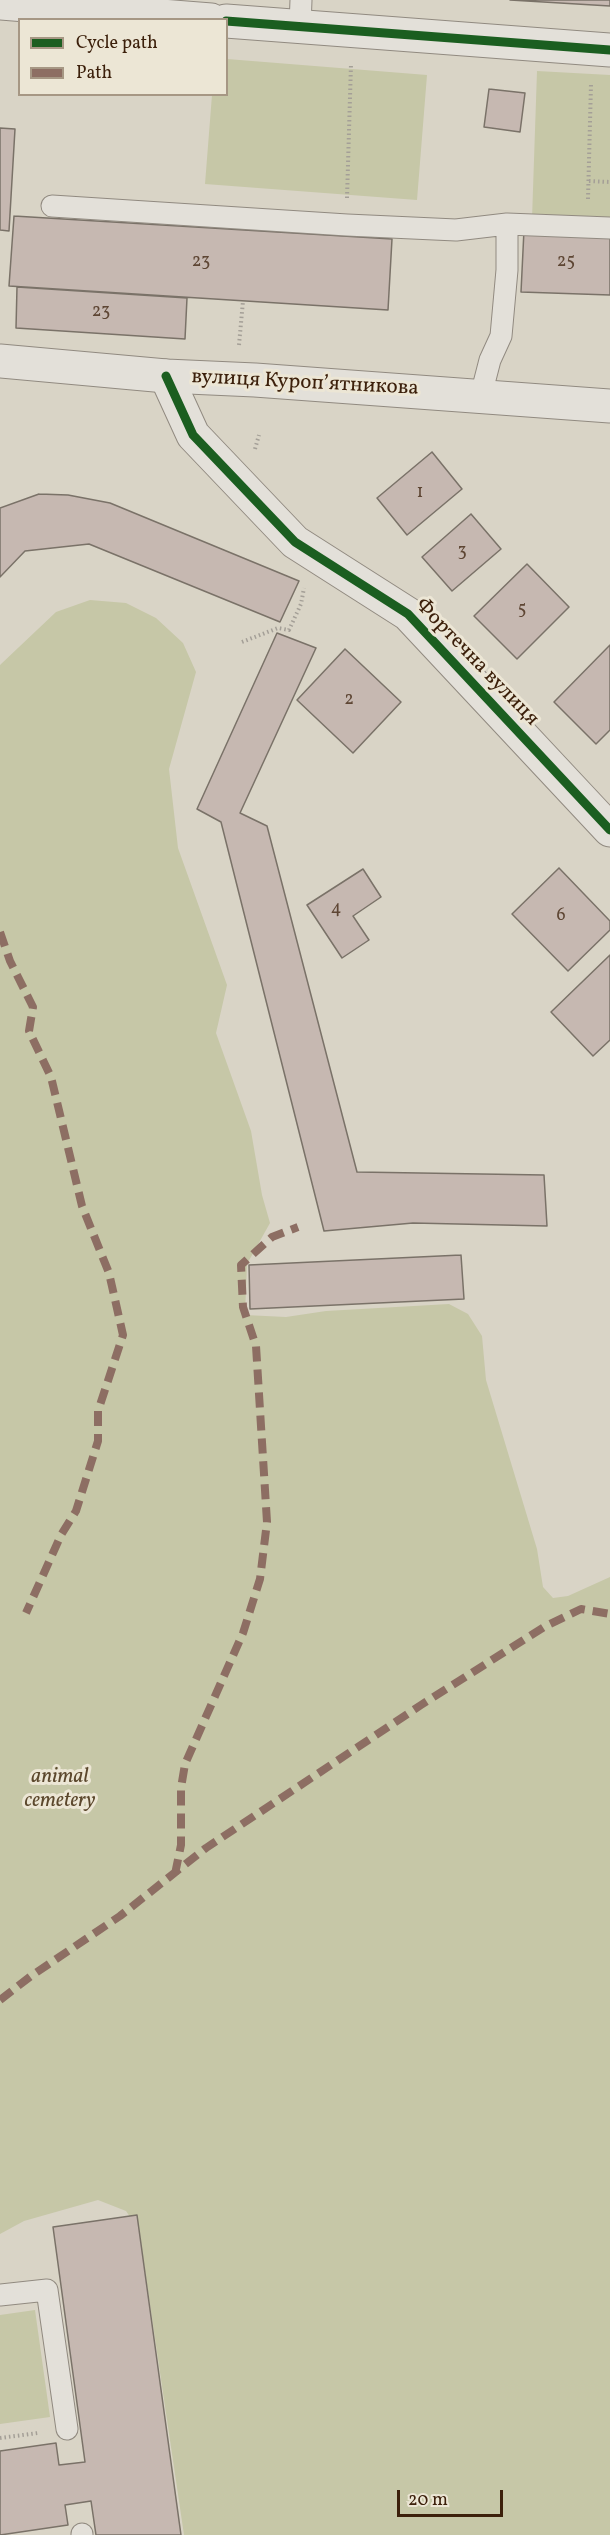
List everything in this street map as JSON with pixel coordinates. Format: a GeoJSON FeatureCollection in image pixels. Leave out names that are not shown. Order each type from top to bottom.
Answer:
{"type":"FeatureCollection","features":[{"type":"Feature","properties":{"kind":"street"},"geometry":{"type":"LineString","coordinates":[[0,3],[186,18]]}},
{"type":"Feature","properties":{"kind":"street"},"geometry":{"type":"LineString","coordinates":[[228,21],[301,13],[610,50]]}},
{"type":"Feature","properties":{"kind":"street","name":"вулиця Куропʼятникова"},"geometry":{"type":"LineString","coordinates":[[0,361],[166,376],[481,395],[610,406]]}},
{"type":"Feature","properties":{"kind":"street","name":"Фортечна вулиця"},"geometry":{"type":"LineString","coordinates":[[166,376],[193,435],[295,542],[408,614],[610,830]]}},
{"type":"Feature","properties":{"kind":"lane"},"geometry":{"type":"LineString","coordinates":[[52,206],[456,230],[507,224],[610,228]]}},
{"type":"Feature","properties":{"kind":"lane"},"geometry":{"type":"LineString","coordinates":[[481,395],[490,360],[501,336],[507,270],[507,224]]}},
{"type":"Feature","properties":{"kind":"lane"},"geometry":{"type":"LineString","coordinates":[[0,2295],[47,2290],[67,2428]]}},
{"type":"Feature","properties":{"kind":"path"},"geometry":{"type":"LineString","coordinates":[[347,171],[350,79]]}},
{"type":"Feature","properties":{"kind":"path"},"geometry":{"type":"LineString","coordinates":[[588,196],[591,96]]}},
{"type":"Feature","properties":{"kind":"path"},"geometry":{"type":"LineString","coordinates":[[589,181],[610,182]]}},
{"type":"Feature","properties":{"kind":"path"},"geometry":{"type":"LineString","coordinates":[[239,348],[243,301]]}},
{"type":"Feature","properties":{"kind":"path"},"geometry":{"type":"LineString","coordinates":[[242,642],[278,628],[289,630],[301,604]]}},
{"type":"Feature","properties":{"kind":"path"},"geometry":{"type":"LineString","coordinates":[[0,2438],[67,2428]]}},
{"type":"Feature","properties":{"kind":"green space"},"geometry":{"type":"Polygon","coordinates":[[[228,59],[427,75],[417,200],[205,184],[212,96],[228,96],[228,59]]]}},
{"type":"Feature","properties":{"kind":"green space"},"geometry":{"type":"Polygon","coordinates":[[[537,71],[610,75],[610,223],[532,219],[537,71]]]}},
{"type":"Feature","properties":{"kind":"green space","name":"animal cemetery"},"geometry":{"type":"Polygon","coordinates":[[[90,600],[126,603],[156,618],[183,643],[196,672],[169,769],[178,848],[227,985],[216,1033],[251,1131],[262,1195],[270,1223],[247,1264],[245,1315],[286,1317],[326,1311],[449,1304],[468,1314],[482,1336],[486,1380],[537,1549],[543,1587],[553,1598],[568,1596],[610,1577],[610,2535],[184,2535],[139,2230],[126,2211],[98,2200],[24,2221],[0,2234],[0,665],[56,612],[90,600]]]}},
{"type":"Feature","properties":{"kind":"green space"},"geometry":{"type":"Polygon","coordinates":[[[35,2310],[50,2417],[0,2424],[0,2315],[35,2310]]]}},
{"type":"Feature","properties":{"kind":"building"},"geometry":{"type":"Polygon","coordinates":[[[510,0],[610,0],[610,6],[510,0]]]}},
{"type":"Feature","properties":{"kind":"building"},"geometry":{"type":"Polygon","coordinates":[[[489,89],[525,93],[520,132],[484,127],[489,89]]]}},
{"type":"Feature","properties":{"kind":"building"},"geometry":{"type":"Polygon","coordinates":[[[0,128],[15,129],[9,231],[0,230],[0,128]]]}},
{"type":"Feature","properties":{"kind":"building"},"geometry":{"type":"Polygon","coordinates":[[[14,216],[392,239],[388,310],[9,286],[14,216]]]}},
{"type":"Feature","properties":{"kind":"building"},"geometry":{"type":"Polygon","coordinates":[[[524,230],[610,233],[610,295],[521,292],[524,230]]]}},
{"type":"Feature","properties":{"kind":"building"},"geometry":{"type":"Polygon","coordinates":[[[17,287],[187,298],[185,339],[16,328],[17,287]]]}},
{"type":"Feature","properties":{"kind":"building"},"geometry":{"type":"Polygon","coordinates":[[[432,452],[462,489],[407,535],[377,498],[432,452]]]}},
{"type":"Feature","properties":{"kind":"building"},"geometry":{"type":"Polygon","coordinates":[[[39,494],[68,495],[110,503],[299,581],[280,622],[89,544],[25,551],[0,577],[0,508],[39,494]]]}},
{"type":"Feature","properties":{"kind":"building"},"geometry":{"type":"Polygon","coordinates":[[[471,514],[501,549],[452,591],[422,557],[471,514]]]}},
{"type":"Feature","properties":{"kind":"building"},"geometry":{"type":"Polygon","coordinates":[[[527,564],[569,607],[517,659],[474,616],[527,564]]]}},
{"type":"Feature","properties":{"kind":"building"},"geometry":{"type":"Polygon","coordinates":[[[277,633],[316,648],[240,813],[267,826],[357,1172],[544,1175],[547,1226],[413,1223],[324,1231],[221,822],[197,809],[277,633]]]}},
{"type":"Feature","properties":{"kind":"building"},"geometry":{"type":"Polygon","coordinates":[[[610,645],[610,730],[596,744],[554,702],[610,645]]]}},
{"type":"Feature","properties":{"kind":"building"},"geometry":{"type":"Polygon","coordinates":[[[345,649],[401,702],[353,753],[297,700],[345,649]]]}},
{"type":"Feature","properties":{"kind":"building"},"geometry":{"type":"Polygon","coordinates":[[[559,868],[610,921],[610,930],[568,971],[512,914],[559,868]]]}},
{"type":"Feature","properties":{"kind":"building"},"geometry":{"type":"Polygon","coordinates":[[[363,869],[381,897],[353,916],[369,940],[342,958],[307,905],[363,869]]]}},
{"type":"Feature","properties":{"kind":"building"},"geometry":{"type":"Polygon","coordinates":[[[610,955],[610,1040],[593,1056],[551,1012],[610,955]]]}},
{"type":"Feature","properties":{"kind":"building"},"geometry":{"type":"Polygon","coordinates":[[[461,1255],[464,1299],[250,1309],[249,1265],[461,1255]]]}},
{"type":"Feature","properties":{"kind":"building"},"geometry":{"type":"Polygon","coordinates":[[[137,2215],[181,2535],[96,2535],[91,2501],[65,2505],[68,2525],[0,2535],[0,2451],[56,2443],[59,2465],[85,2462],[53,2227],[137,2215]]]}},
{"type":"Feature","properties":{"kind":"marked path"},"geometry":{"type":"LineString","coordinates":[[0,932],[10,961],[33,1007],[29,1031],[51,1077],[82,1206],[109,1273],[123,1335],[98,1411],[98,1441],[76,1511],[61,1535],[26,1613]]}},
{"type":"Feature","properties":{"kind":"marked path"},"geometry":{"type":"LineString","coordinates":[[175,1874],[181,1845],[181,1788],[185,1764],[243,1633],[260,1579],[267,1522],[256,1346],[243,1307],[241,1265],[272,1237],[298,1227]]}},
{"type":"Feature","properties":{"kind":"marked path"},"geometry":{"type":"LineString","coordinates":[[0,2000],[31,1976],[120,1916],[206,1848],[421,1705],[544,1627],[581,1609],[610,1614]]}},
{"type":"Feature","properties":{"kind":"cycle path"},"geometry":{"type":"LineString","coordinates":[[228,21],[610,50]]}},
{"type":"Feature","properties":{"kind":"cycle path"},"geometry":{"type":"LineString","coordinates":[[166,376],[193,435],[295,542],[408,614],[610,830]]}}]}
